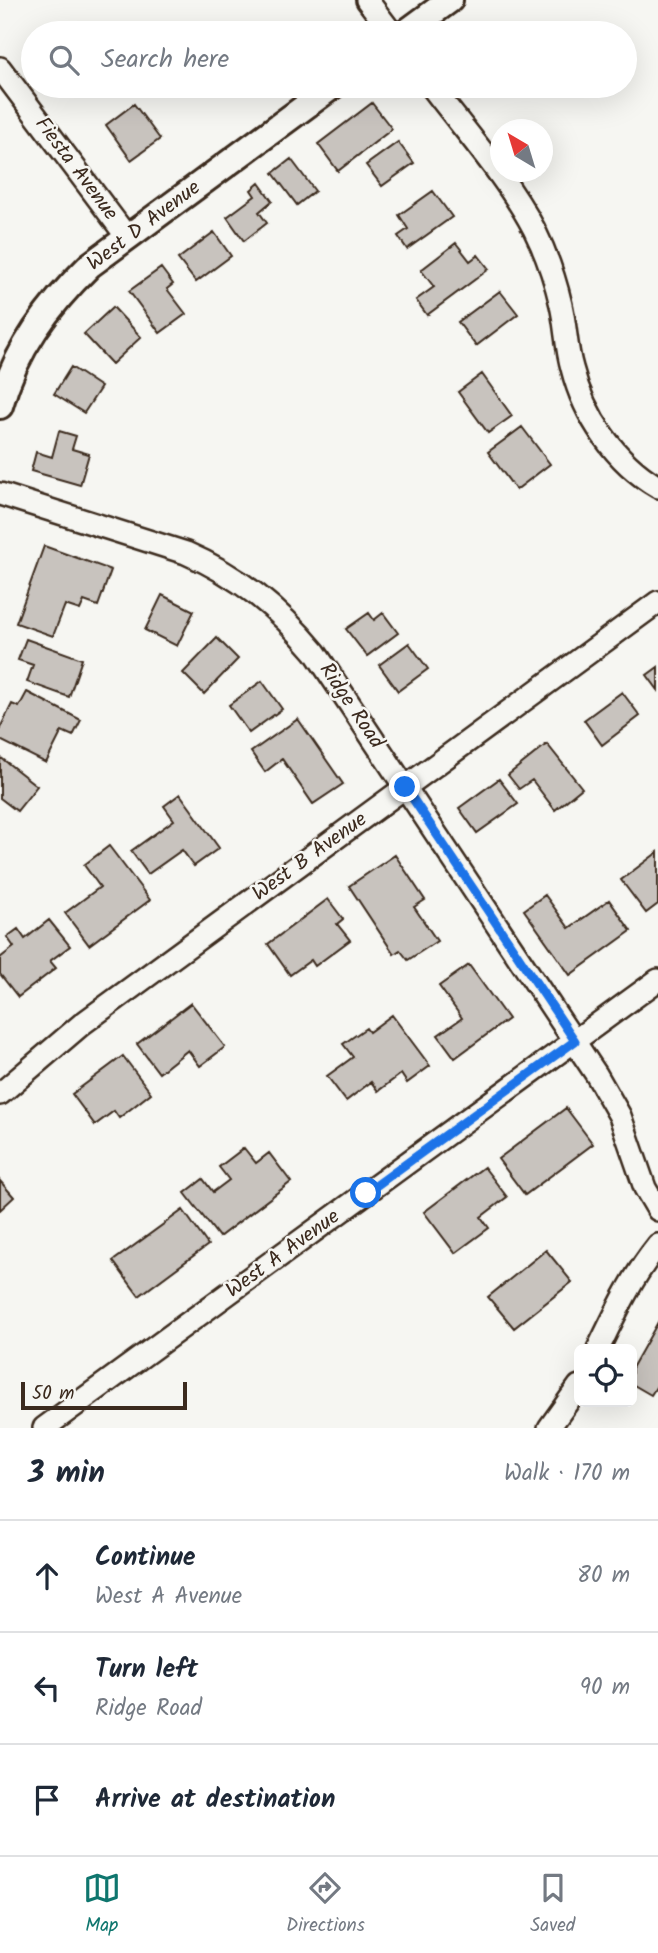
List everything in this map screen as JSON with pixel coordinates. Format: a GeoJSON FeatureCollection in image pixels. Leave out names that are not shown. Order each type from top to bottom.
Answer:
{"type":"FeatureCollection","features":[{"type":"Feature","properties":{"kind":"street"},"geometry":{"type":"LineString","coordinates":[[367,0],[383,21]]}},
{"type":"Feature","properties":{"kind":"street"},"geometry":{"type":"LineString","coordinates":[[421,21],[450,0]]}},
{"type":"Feature","properties":{"kind":"street","name":"Fiesta Avenue"},"geometry":{"type":"LineString","coordinates":[[0,68],[21,96]]}},
{"type":"Feature","properties":{"kind":"street","name":"Fiesta Avenue"},"geometry":{"type":"LineString","coordinates":[[23,98],[127,237]]}},
{"type":"Feature","properties":{"kind":"street","name":"West D Avenue"},"geometry":{"type":"LineString","coordinates":[[0,406],[22,349],[64,290],[90,265],[317,98]]}},
{"type":"Feature","properties":{"kind":"street"},"geometry":{"type":"LineString","coordinates":[[440,98],[511,192],[534,229],[548,261],[561,306],[571,367],[597,427],[620,457],[645,480],[658,487]]}},
{"type":"Feature","properties":{"kind":"street","name":"Ridge Road"},"geometry":{"type":"LineString","coordinates":[[0,494],[186,553],[234,577],[261,596],[292,624],[315,652],[575,1041],[620,1116],[645,1188],[658,1210]]}},
{"type":"Feature","properties":{"kind":"street","name":"West B Avenue"},"geometry":{"type":"LineString","coordinates":[[0,1094],[82,1024],[658,602]]}},
{"type":"Feature","properties":{"kind":"street","name":"West A Avenue"},"geometry":{"type":"LineString","coordinates":[[44,1428],[658,980]]}},
{"type":"Feature","properties":{"kind":"street"},"geometry":{"type":"LineString","coordinates":[[600,1344],[627,1290],[658,1245]]}},
{"type":"Feature","properties":{"kind":"street"},"geometry":{"type":"LineString","coordinates":[[548,1428],[574,1393]]}},
{"type":"Feature","properties":{"kind":"building"},"geometry":{"type":"Polygon","coordinates":[[[372,103],[392,129],[338,171],[318,144],[372,103]]]}},
{"type":"Feature","properties":{"kind":"building"},"geometry":{"type":"Polygon","coordinates":[[[134,104],[160,139],[131,160],[106,125],[134,104]]]}},
{"type":"Feature","properties":{"kind":"building"},"geometry":{"type":"Polygon","coordinates":[[[398,142],[414,163],[382,186],[366,165],[398,142]]]}},
{"type":"Feature","properties":{"kind":"building"},"geometry":{"type":"Polygon","coordinates":[[[291,159],[315,191],[297,205],[273,173],[291,159]]]}},
{"type":"Feature","properties":{"kind":"building"},"geometry":{"type":"Polygon","coordinates":[[[259,183],[272,201],[259,212],[267,223],[244,241],[227,217],[255,196],[251,190],[259,183]]]}},
{"type":"Feature","properties":{"kind":"building"},"geometry":{"type":"Polygon","coordinates":[[[433,191],[452,217],[407,249],[398,236],[408,229],[399,215],[433,191]]]}},
{"type":"Feature","properties":{"kind":"building"},"geometry":{"type":"Polygon","coordinates":[[[214,232],[231,256],[196,282],[178,259],[214,232]]]}},
{"type":"Feature","properties":{"kind":"building"},"geometry":{"type":"Polygon","coordinates":[[[456,243],[470,261],[478,255],[489,269],[427,315],[416,300],[434,287],[421,270],[456,243]]]}},
{"type":"Feature","properties":{"kind":"building"},"geometry":{"type":"Polygon","coordinates":[[[161,268],[173,284],[167,289],[186,314],[160,333],[129,291],[161,268]]]}},
{"type":"Feature","properties":{"kind":"building"},"geometry":{"type":"Polygon","coordinates":[[[500,291],[518,314],[476,346],[458,322],[500,291]]]}},
{"type":"Feature","properties":{"kind":"building"},"geometry":{"type":"Polygon","coordinates":[[[113,307],[141,337],[112,364],[84,334],[113,307]]]}},
{"type":"Feature","properties":{"kind":"building"},"geometry":{"type":"Polygon","coordinates":[[[71,367],[101,387],[84,413],[54,394],[71,367]]]}},
{"type":"Feature","properties":{"kind":"building"},"geometry":{"type":"Polygon","coordinates":[[[482,374],[512,416],[488,433],[458,392],[482,374]]]}},
{"type":"Feature","properties":{"kind":"building"},"geometry":{"type":"Polygon","coordinates":[[[522,427],[550,464],[516,490],[488,452],[522,427]]]}},
{"type":"Feature","properties":{"kind":"building"},"geometry":{"type":"Polygon","coordinates":[[[59,431],[76,436],[72,449],[89,454],[80,485],[31,471],[36,452],[52,457],[59,431]]]}},
{"type":"Feature","properties":{"kind":"building"},"geometry":{"type":"Polygon","coordinates":[[[44,546],[111,570],[98,606],[84,601],[80,610],[65,605],[53,636],[16,623],[44,546]]]}},
{"type":"Feature","properties":{"kind":"building"},"geometry":{"type":"Polygon","coordinates":[[[162,595],[194,611],[177,646],[145,630],[162,595]]]}},
{"type":"Feature","properties":{"kind":"building"},"geometry":{"type":"Polygon","coordinates":[[[369,613],[374,620],[383,613],[398,633],[367,656],[346,629],[369,613]]]}},
{"type":"Feature","properties":{"kind":"building"},"geometry":{"type":"Polygon","coordinates":[[[217,638],[238,659],[204,694],[183,673],[217,638]]]}},
{"type":"Feature","properties":{"kind":"building"},"geometry":{"type":"Polygon","coordinates":[[[26,639],[82,659],[69,697],[27,682],[33,665],[18,660],[26,639]]]}},
{"type":"Feature","properties":{"kind":"building"},"geometry":{"type":"Polygon","coordinates":[[[409,643],[428,669],[398,691],[379,665],[409,643]]]}},
{"type":"Feature","properties":{"kind":"building"},"geometry":{"type":"Polygon","coordinates":[[[658,667],[658,690],[647,675],[658,667]]]}},
{"type":"Feature","properties":{"kind":"building"},"geometry":{"type":"Polygon","coordinates":[[[262,681],[282,709],[249,733],[229,705],[262,681]]]}},
{"type":"Feature","properties":{"kind":"building"},"geometry":{"type":"Polygon","coordinates":[[[27,692],[81,720],[73,736],[62,731],[46,763],[0,740],[0,728],[12,704],[19,707],[27,692]]]}},
{"type":"Feature","properties":{"kind":"building"},"geometry":{"type":"Polygon","coordinates":[[[622,692],[640,716],[602,745],[584,720],[622,692]]]}},
{"type":"Feature","properties":{"kind":"building"},"geometry":{"type":"Polygon","coordinates":[[[298,719],[343,784],[313,804],[282,759],[265,772],[251,752],[298,719]]]}},
{"type":"Feature","properties":{"kind":"building"},"geometry":{"type":"Polygon","coordinates":[[[547,744],[582,788],[555,810],[532,780],[519,789],[508,775],[547,744]]]}},
{"type":"Feature","properties":{"kind":"building"},"geometry":{"type":"Polygon","coordinates":[[[0,757],[37,786],[17,811],[0,798],[0,757]]]}},
{"type":"Feature","properties":{"kind":"building"},"geometry":{"type":"Polygon","coordinates":[[[499,779],[518,804],[477,833],[459,808],[499,779]]]}},
{"type":"Feature","properties":{"kind":"building"},"geometry":{"type":"Polygon","coordinates":[[[180,794],[219,848],[194,866],[182,850],[148,874],[131,851],[174,820],[164,806],[180,794]]]}},
{"type":"Feature","properties":{"kind":"building"},"geometry":{"type":"Polygon","coordinates":[[[109,846],[150,900],[89,945],[65,913],[100,887],[84,865],[109,846]]]}},
{"type":"Feature","properties":{"kind":"building"},"geometry":{"type":"Polygon","coordinates":[[[658,852],[658,904],[646,913],[621,880],[658,852]]]}},
{"type":"Feature","properties":{"kind":"building"},"geometry":{"type":"Polygon","coordinates":[[[395,855],[425,900],[414,907],[437,941],[408,960],[400,950],[394,954],[349,886],[395,855]]]}},
{"type":"Feature","properties":{"kind":"building"},"geometry":{"type":"Polygon","coordinates":[[[545,895],[569,928],[609,900],[631,931],[570,975],[524,910],[545,895]]]}},
{"type":"Feature","properties":{"kind":"building"},"geometry":{"type":"Polygon","coordinates":[[[328,899],[343,919],[337,924],[350,940],[315,966],[311,960],[290,975],[268,944],[328,899]]]}},
{"type":"Feature","properties":{"kind":"building"},"geometry":{"type":"Polygon","coordinates":[[[49,920],[70,946],[50,961],[56,968],[18,997],[0,974],[0,958],[14,947],[7,937],[18,929],[25,939],[49,920]]]}},
{"type":"Feature","properties":{"kind":"building"},"geometry":{"type":"Polygon","coordinates":[[[469,965],[508,1019],[455,1058],[438,1035],[462,1018],[439,986],[469,965]]]}},
{"type":"Feature","properties":{"kind":"building"},"geometry":{"type":"Polygon","coordinates":[[[191,1003],[225,1047],[200,1066],[188,1050],[159,1073],[137,1044],[191,1003]]]}},
{"type":"Feature","properties":{"kind":"building"},"geometry":{"type":"Polygon","coordinates":[[[392,1015],[430,1066],[407,1083],[401,1074],[378,1091],[371,1082],[346,1101],[327,1076],[353,1057],[343,1044],[366,1028],[369,1032],[392,1015]]]}},
{"type":"Feature","properties":{"kind":"building"},"geometry":{"type":"Polygon","coordinates":[[[123,1056],[151,1093],[119,1118],[114,1111],[95,1125],[72,1094],[123,1056]]]}},
{"type":"Feature","properties":{"kind":"building"},"geometry":{"type":"Polygon","coordinates":[[[566,1108],[593,1144],[525,1195],[498,1159],[566,1108]]]}},
{"type":"Feature","properties":{"kind":"building"},"geometry":{"type":"Polygon","coordinates":[[[244,1148],[256,1163],[269,1153],[291,1182],[219,1237],[185,1193],[203,1179],[213,1192],[229,1180],[219,1167],[244,1148]]]}},
{"type":"Feature","properties":{"kind":"building"},"geometry":{"type":"Polygon","coordinates":[[[484,1167],[507,1197],[481,1217],[489,1228],[455,1253],[424,1212],[484,1167]]]}},
{"type":"Feature","properties":{"kind":"building"},"geometry":{"type":"Polygon","coordinates":[[[0,1181],[14,1197],[0,1210],[0,1181]]]}},
{"type":"Feature","properties":{"kind":"building"},"geometry":{"type":"Polygon","coordinates":[[[183,1210],[208,1245],[139,1296],[113,1261],[183,1210]]]}},
{"type":"Feature","properties":{"kind":"building"},"geometry":{"type":"Polygon","coordinates":[[[546,1250],[572,1282],[514,1328],[488,1297],[546,1250]]]}},
{"type":"Feature","properties":{"kind":"building"},"geometry":{"type":"Polygon","coordinates":[[[658,1322],[658,1384],[651,1395],[637,1387],[637,1359],[658,1322]]]}},
{"type":"Feature","properties":{"kind":"route"},"geometry":{"type":"LineString","coordinates":[[366,1193],[575,1041],[405,787]]}}]}
